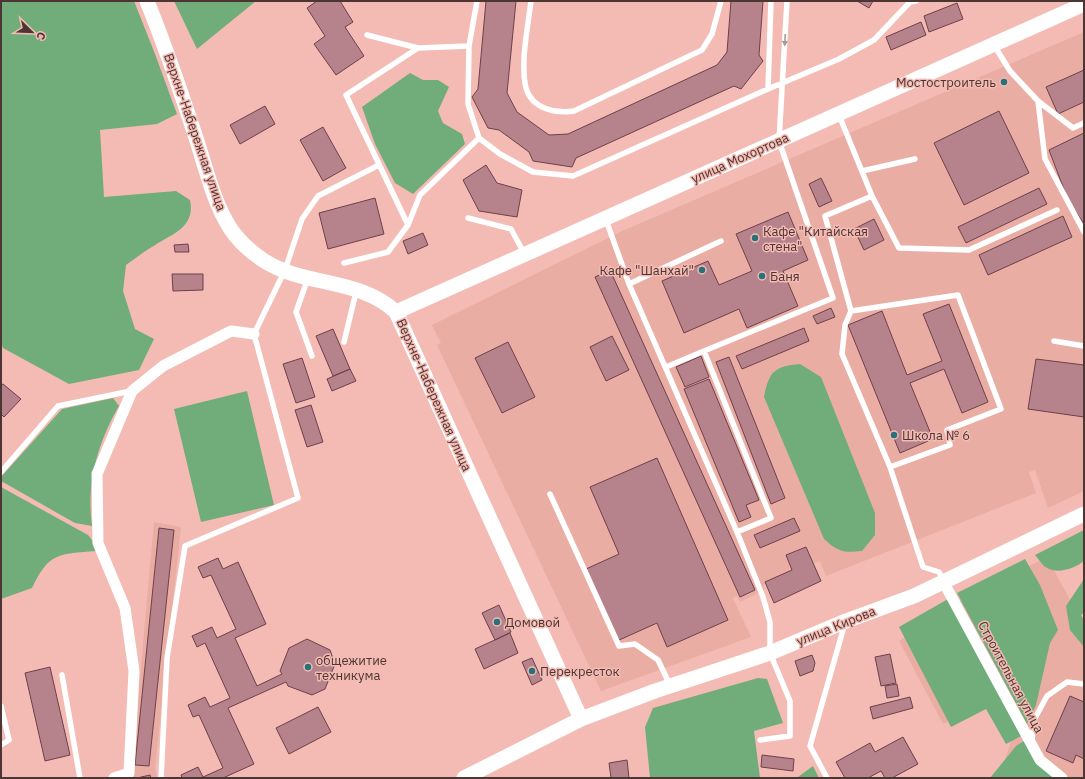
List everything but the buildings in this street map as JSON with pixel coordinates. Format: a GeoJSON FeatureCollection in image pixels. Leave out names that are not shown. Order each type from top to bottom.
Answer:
{"type":"FeatureCollection","features":[{"type":"Feature","properties":{"kind":"street","name":"Верхне-Набережная улица"},"geometry":{"type":"LineString","coordinates":[[148,1],[169,57],[217,203],[230,229],[244,245],[263,260],[308,278],[356,289],[379,299],[396,312],[580,719]]}},
{"type":"Feature","properties":{"kind":"street","name":"улица Мохортова"},"geometry":{"type":"LineString","coordinates":[[396,312],[1084,4]]}},
{"type":"Feature","properties":{"kind":"street"},"geometry":{"type":"LineString","coordinates":[[114,778],[129,773],[134,672],[125,608],[98,543],[97,474],[132,391],[163,366],[231,331],[254,334]]}},
{"type":"Feature","properties":{"kind":"street","name":"улица Кирова"},"geometry":{"type":"LineString","coordinates":[[464,778],[580,719],[770,653],[944,582],[1084,514]]}},
{"type":"Feature","properties":{"kind":"street","name":"Строительная улица"},"geometry":{"type":"LineString","coordinates":[[944,582],[1040,760],[1062,778]]}},
{"type":"Feature","properties":{"kind":"lane"},"geometry":{"type":"LineString","coordinates":[[477,1],[469,46],[468,104],[479,138],[500,154],[533,172],[573,176],[838,59],[874,40],[909,1],[916,1]]}},
{"type":"Feature","properties":{"kind":"lane"},"geometry":{"type":"LineString","coordinates":[[531,1],[525,61],[526,88],[534,100],[548,111],[562,113],[574,111],[702,50],[712,34],[721,1]]}},
{"type":"Feature","properties":{"kind":"lane"},"geometry":{"type":"LineString","coordinates":[[768,89],[771,1]]}},
{"type":"Feature","properties":{"kind":"lane"},"geometry":{"type":"LineString","coordinates":[[666,367],[833,298],[779,141],[787,1]]}},
{"type":"Feature","properties":{"kind":"lane"},"geometry":{"type":"LineString","coordinates":[[367,35],[418,48],[469,46]]}},
{"type":"Feature","properties":{"kind":"lane"},"geometry":{"type":"LineString","coordinates":[[993,45],[1010,71],[1038,101],[1073,128],[1084,123]]}},
{"type":"Feature","properties":{"kind":"lane"},"geometry":{"type":"LineString","coordinates":[[408,225],[346,95],[418,48]]}},
{"type":"Feature","properties":{"kind":"lane"},"geometry":{"type":"LineString","coordinates":[[1038,101],[1045,159],[1084,232]]}},
{"type":"Feature","properties":{"kind":"lane"},"geometry":{"type":"LineString","coordinates":[[839,114],[872,196],[899,248],[969,250],[1057,210]]}},
{"type":"Feature","properties":{"kind":"lane"},"geometry":{"type":"LineString","coordinates":[[344,263],[388,252],[408,225],[420,195],[479,138]]}},
{"type":"Feature","properties":{"kind":"lane"},"geometry":{"type":"LineString","coordinates":[[862,171],[915,159]]}},
{"type":"Feature","properties":{"kind":"lane"},"geometry":{"type":"LineString","coordinates":[[161,778],[167,658],[186,546],[298,498],[254,334],[285,270],[302,219],[318,196],[379,165]]}},
{"type":"Feature","properties":{"kind":"lane"},"geometry":{"type":"LineString","coordinates":[[872,196],[825,216],[851,311],[845,325],[842,354],[890,467],[923,567],[939,572],[944,582]]}},
{"type":"Feature","properties":{"kind":"lane"},"geometry":{"type":"LineString","coordinates":[[468,218],[511,229],[525,255]]}},
{"type":"Feature","properties":{"kind":"lane"},"geometry":{"type":"LineString","coordinates":[[606,219],[629,284],[737,532],[763,597],[770,622],[770,653],[790,701],[790,736],[760,740]]}},
{"type":"Feature","properties":{"kind":"lane"},"geometry":{"type":"LineString","coordinates":[[629,284],[722,241]]}},
{"type":"Feature","properties":{"kind":"lane"},"geometry":{"type":"LineString","coordinates":[[308,278],[296,312],[312,356]]}},
{"type":"Feature","properties":{"kind":"lane"},"geometry":{"type":"LineString","coordinates":[[344,342],[356,289]]}},
{"type":"Feature","properties":{"kind":"lane"},"geometry":{"type":"LineString","coordinates":[[851,311],[958,295],[1001,409],[947,430],[950,444],[890,467]]}},
{"type":"Feature","properties":{"kind":"lane"},"geometry":{"type":"LineString","coordinates":[[1054,341],[1084,346]]}},
{"type":"Feature","properties":{"kind":"lane"},"geometry":{"type":"LineString","coordinates":[[704,351],[771,518],[737,532]]}},
{"type":"Feature","properties":{"kind":"lane"},"geometry":{"type":"LineString","coordinates":[[1,472],[58,406],[132,391]]}},
{"type":"Feature","properties":{"kind":"lane"},"geometry":{"type":"LineString","coordinates":[[550,494],[619,646],[635,644],[658,660],[671,687]]}},
{"type":"Feature","properties":{"kind":"lane"},"geometry":{"type":"LineString","coordinates":[[827,778],[810,746],[846,621]]}},
{"type":"Feature","properties":{"kind":"lane"},"geometry":{"type":"LineString","coordinates":[[62,675],[80,778]]}},
{"type":"Feature","properties":{"kind":"lane"},"geometry":{"type":"LineString","coordinates":[[1032,745],[1034,720],[1047,696],[1067,682],[1084,684]]}},
{"type":"Feature","properties":{"kind":"lane"},"geometry":{"type":"LineString","coordinates":[[1,706],[9,740],[1,745]]}},
{"type":"Feature","properties":{"kind":"shaded area"},"geometry":{"type":"Polygon","coordinates":[[[1084,32],[1084,491],[1048,508],[1035,470],[1029,472],[1036,493],[826,576],[820,561],[763,585],[764,590],[740,602],[737,596],[733,598],[751,637],[601,691],[437,345],[441,343],[432,325],[620,232],[1084,32]]]}},
{"type":"Feature","properties":{"kind":"shaded area"},"geometry":{"type":"Polygon","coordinates":[[[154,522],[181,527],[155,768],[157,778],[131,778],[154,522]]]}},
{"type":"Feature","properties":{"kind":"shaded area"},"geometry":{"type":"Polygon","coordinates":[[[1047,557],[1084,626],[1084,778],[999,778],[1011,741],[987,702],[943,724],[899,641],[948,607],[1047,557]]]}},
{"type":"Feature","properties":{"kind":"green space"},"geometry":{"type":"Polygon","coordinates":[[[1,1],[134,1],[155,54],[177,114],[157,124],[100,130],[104,197],[176,191],[190,200],[191,210],[186,224],[174,234],[145,251],[126,265],[123,291],[135,329],[154,339],[139,370],[69,384],[3,348],[1,342],[1,1]]]}},
{"type":"Feature","properties":{"kind":"green space"},"geometry":{"type":"Polygon","coordinates":[[[174,1],[256,1],[197,49],[174,1]]]}},
{"type":"Feature","properties":{"kind":"green space"},"geometry":{"type":"Polygon","coordinates":[[[410,73],[423,80],[438,80],[449,87],[438,111],[443,123],[462,134],[465,144],[413,194],[395,183],[375,144],[362,107],[410,73]]]}},
{"type":"Feature","properties":{"kind":"green space"},"geometry":{"type":"Polygon","coordinates":[[[800,364],[821,377],[875,513],[875,535],[862,551],[842,551],[833,547],[824,539],[764,397],[768,382],[774,372],[784,366],[800,364]]]}},
{"type":"Feature","properties":{"kind":"green space"},"geometry":{"type":"Polygon","coordinates":[[[247,391],[274,505],[201,522],[174,409],[247,391]]]}},
{"type":"Feature","properties":{"kind":"green space"},"geometry":{"type":"Polygon","coordinates":[[[113,398],[119,406],[105,434],[95,463],[92,479],[92,526],[75,523],[1,481],[1,477],[62,409],[113,398]]]}},
{"type":"Feature","properties":{"kind":"green space"},"geometry":{"type":"Polygon","coordinates":[[[1,487],[88,535],[92,540],[96,551],[73,553],[56,557],[44,567],[32,588],[1,599],[1,487]]]}},
{"type":"Feature","properties":{"kind":"green space"},"geometry":{"type":"Polygon","coordinates":[[[1084,530],[1084,561],[1075,567],[1058,571],[1053,570],[1043,565],[1035,555],[1084,530]]]}},
{"type":"Feature","properties":{"kind":"green space"},"geometry":{"type":"Polygon","coordinates":[[[1025,559],[1040,585],[1058,630],[1050,643],[1036,705],[1027,724],[957,593],[1025,559]]]}},
{"type":"Feature","properties":{"kind":"green space"},"geometry":{"type":"Polygon","coordinates":[[[1084,579],[1084,613],[1081,615],[1084,620],[1084,647],[1070,630],[1066,606],[1084,579]]]}},
{"type":"Feature","properties":{"kind":"green space"},"geometry":{"type":"Polygon","coordinates":[[[948,599],[1023,735],[1006,744],[986,709],[951,727],[899,627],[948,599]]]}},
{"type":"Feature","properties":{"kind":"green space"},"geometry":{"type":"Polygon","coordinates":[[[758,678],[767,679],[783,723],[754,731],[760,778],[650,778],[645,727],[653,708],[758,678]]]}},
{"type":"Feature","properties":{"kind":"green space"},"geometry":{"type":"Polygon","coordinates":[[[1024,741],[1056,778],[990,778],[1016,746],[1024,741]]]}},
{"type":"Feature","properties":{"kind":"green space"},"geometry":{"type":"Polygon","coordinates":[[[813,766],[819,778],[798,778],[798,777],[813,766]]]}},
{"type":"Feature","properties":{"kind":"place","name":"Мостостроитель"},"geometry":{"type":"Point","coordinates":[1004,82]}},
{"type":"Feature","properties":{"kind":"place","name":"Кафе \"Китайская стена\""},"geometry":{"type":"Point","coordinates":[755,238]}},
{"type":"Feature","properties":{"kind":"place","name":"Кафе \"Шанхай\""},"geometry":{"type":"Point","coordinates":[702,270]}},
{"type":"Feature","properties":{"kind":"place","name":"Баня"},"geometry":{"type":"Point","coordinates":[762,276]}},
{"type":"Feature","properties":{"kind":"place","name":"Школа № 6"},"geometry":{"type":"Point","coordinates":[894,435]}},
{"type":"Feature","properties":{"kind":"place","name":"Домовой"},"geometry":{"type":"Point","coordinates":[497,622]}},
{"type":"Feature","properties":{"kind":"place","name":"общежитие техникума"},"geometry":{"type":"Point","coordinates":[308,667]}},
{"type":"Feature","properties":{"kind":"place","name":"Перекресток"},"geometry":{"type":"Point","coordinates":[532,671]}}]}
